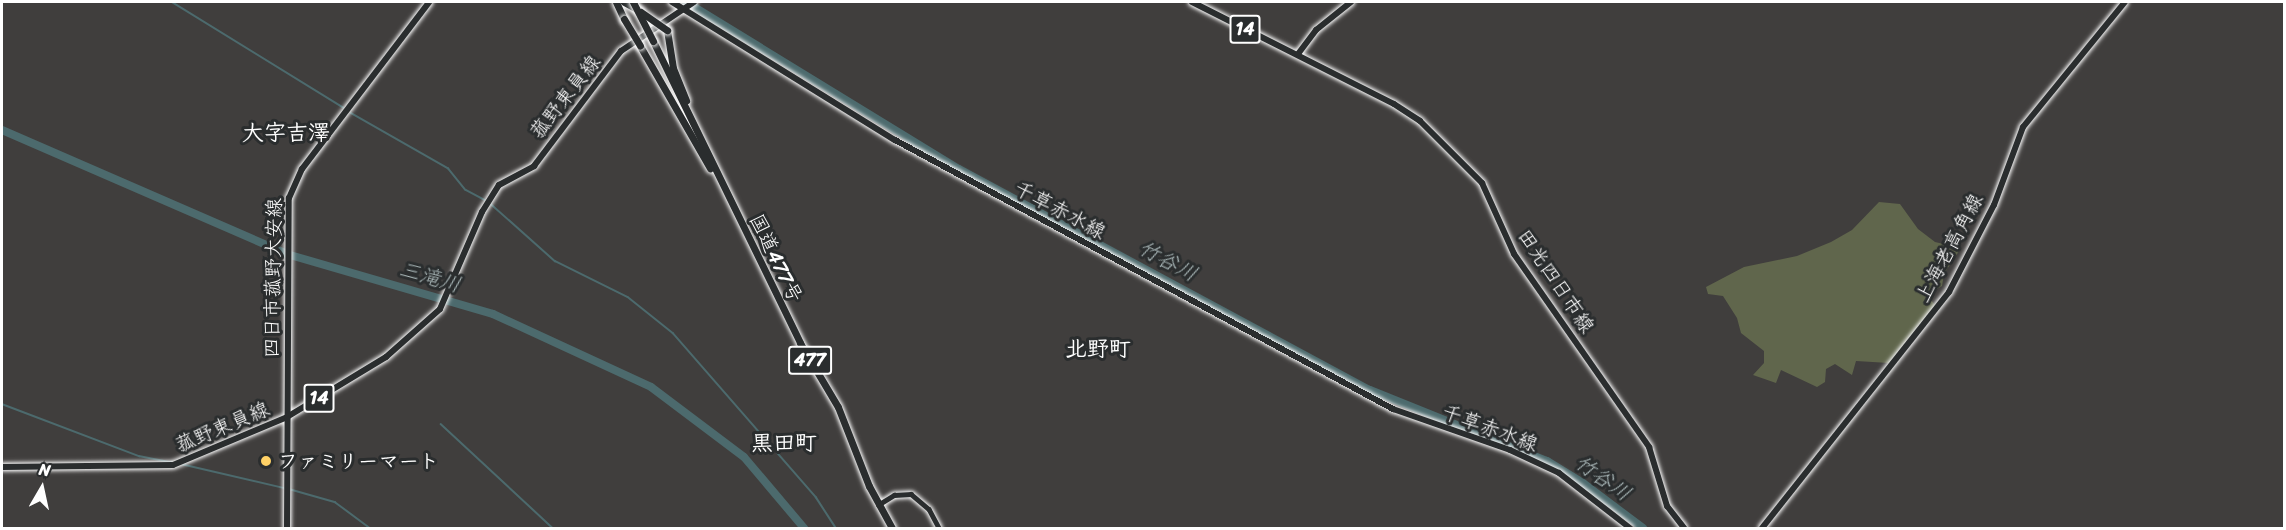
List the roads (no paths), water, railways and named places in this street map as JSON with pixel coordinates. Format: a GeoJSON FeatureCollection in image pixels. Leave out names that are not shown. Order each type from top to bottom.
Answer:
{"type":"FeatureCollection","features":[{"type":"Feature","properties":{"kind":"highway"},"geometry":{"type":"LineString","coordinates":[[616,2],[726,193]]}},
{"type":"Feature","properties":{"kind":"highway"},"geometry":{"type":"LineString","coordinates":[[624,2],[667,30],[676,78],[726,193]]}},
{"type":"Feature","properties":{"kind":"highway","name":"国道477号"},"geometry":{"type":"LineString","coordinates":[[633,2],[800,343],[838,407],[878,505],[891,528]]}},
{"type":"Feature","properties":{"kind":"main road","name":"四日市菰野大安線"},"geometry":{"type":"LineString","coordinates":[[286,528],[288,198],[302,170],[429,2]]}},
{"type":"Feature","properties":{"kind":"main road","name":"千草赤水線"},"geometry":{"type":"LineString","coordinates":[[672,2],[895,141],[1393,409],[1510,450],[1559,473],[1630,528]]}},
{"type":"Feature","properties":{"kind":"main road","name":"菰野東員線"},"geometry":{"type":"LineString","coordinates":[[2,467],[179,462],[225,446],[287,417],[386,357],[432,319],[440,309],[488,202],[499,185],[534,166],[621,51],[694,2]]}},
{"type":"Feature","properties":{"kind":"main road","name":"14"},"geometry":{"type":"LineString","coordinates":[[1192,2],[1298,54]]}},
{"type":"Feature","properties":{"kind":"main road"},"geometry":{"type":"LineString","coordinates":[[1298,54],[1316,30],[1351,2]]}},
{"type":"Feature","properties":{"kind":"main road","name":"上海老高角線"},"geometry":{"type":"LineString","coordinates":[[1762,528],[1949,292],[1994,205],[2022,127],[2125,2]]}},
{"type":"Feature","properties":{"kind":"main road","name":"田光四日市線"},"geometry":{"type":"LineString","coordinates":[[1298,54],[1412,116],[1482,183],[1514,254],[1649,447],[1667,506],[1684,528]]}},
{"type":"Feature","properties":{"kind":"street"},"geometry":{"type":"LineString","coordinates":[[878,505],[894,495],[911,494],[929,509],[939,528]]}},
{"type":"Feature","properties":{"kind":"waterway"},"geometry":{"type":"LineString","coordinates":[[172,2],[343,107]]}},
{"type":"Feature","properties":{"kind":"waterway","name":"竹谷川"},"geometry":{"type":"LineString","coordinates":[[686,2],[959,169],[1370,390],[1547,461],[1583,483],[1643,528]]}},
{"type":"Feature","properties":{"kind":"waterway"},"geometry":{"type":"LineString","coordinates":[[351,113],[448,168],[466,190],[487,201]]}},
{"type":"Feature","properties":{"kind":"waterway","name":"三滝川"},"geometry":{"type":"LineString","coordinates":[[2,130],[290,255],[493,314],[651,387],[744,457],[804,528]]}},
{"type":"Feature","properties":{"kind":"waterway"},"geometry":{"type":"LineString","coordinates":[[491,204],[555,261],[628,297],[673,333],[816,497],[836,528]]}},
{"type":"Feature","properties":{"kind":"waterway"},"geometry":{"type":"LineString","coordinates":[[2,404],[139,456],[171,462]]}},
{"type":"Feature","properties":{"kind":"waterway"},"geometry":{"type":"LineString","coordinates":[[441,424],[553,528]]}},
{"type":"Feature","properties":{"kind":"waterway"},"geometry":{"type":"LineString","coordinates":[[181,464],[284,488]]}},
{"type":"Feature","properties":{"kind":"waterway"},"geometry":{"type":"LineString","coordinates":[[289,489],[335,502],[370,528]]}},
{"type":"Feature","properties":{"kind":"place","name":"ファミリーマート"},"geometry":{"type":"Point","coordinates":[266,461]}},
{"type":"Feature","properties":{"kind":"district","name":"大字吉澤"},"geometry":{"type":"Point","coordinates":[286,133]}},
{"type":"Feature","properties":{"kind":"district","name":"北野町"},"geometry":{"type":"Point","coordinates":[1098,349]}},
{"type":"Feature","properties":{"kind":"district","name":"黒田町"},"geometry":{"type":"Point","coordinates":[784,443]}}]}
